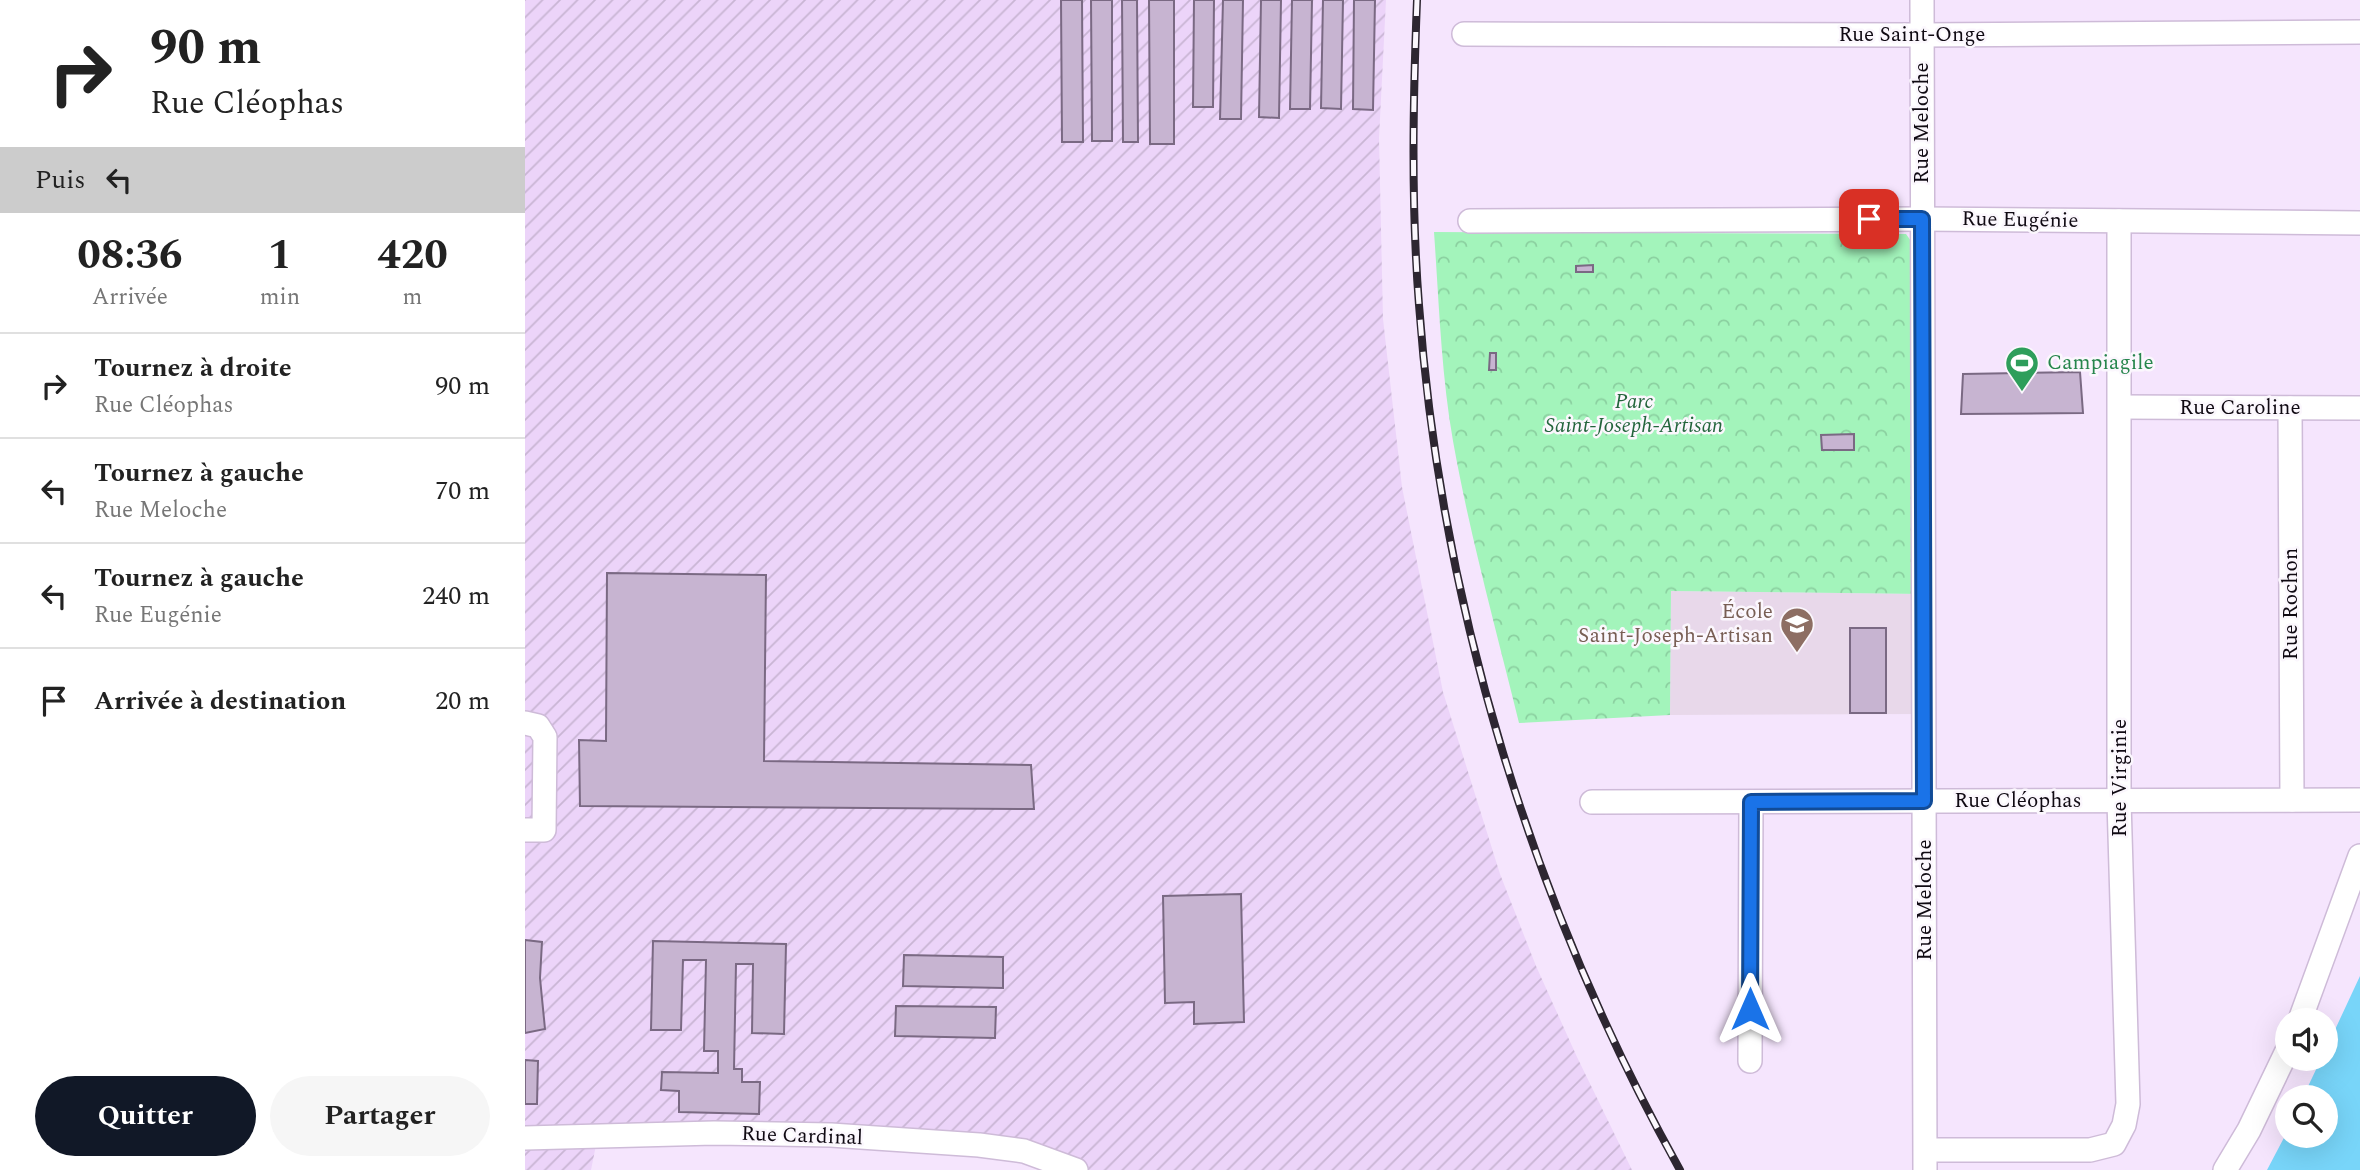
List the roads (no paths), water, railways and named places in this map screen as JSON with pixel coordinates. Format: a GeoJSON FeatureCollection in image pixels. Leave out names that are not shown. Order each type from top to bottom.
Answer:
{"type":"FeatureCollection","features":[{"type":"Feature","properties":{"kind":"street","name":"Rue Meloche"},"geometry":{"type":"LineString","coordinates":[[1922,0],[1925,1160]]}},
{"type":"Feature","properties":{"kind":"street","name":"Rue Saint-Onge"},"geometry":{"type":"LineString","coordinates":[[1464,34],[2360,32]]}},
{"type":"Feature","properties":{"kind":"street","name":"Rue Eugénie"},"geometry":{"type":"LineString","coordinates":[[1470,221],[1922,219],[2360,223]]}},
{"type":"Feature","properties":{"kind":"street","name":"Rue Virginie"},"geometry":{"type":"LineString","coordinates":[[1925,1160],[2090,1150],[2113,1144],[2124,1125],[2128,1104],[2119,801],[2119,221]]}},
{"type":"Feature","properties":{"kind":"street","name":"Rue Caroline"},"geometry":{"type":"LineString","coordinates":[[2120,407],[2360,408]]}},
{"type":"Feature","properties":{"kind":"street","name":"Rue Rochon"},"geometry":{"type":"LineString","coordinates":[[2290,408],[2293,800]]}},
{"type":"Feature","properties":{"kind":"street"},"geometry":{"type":"LineString","coordinates":[[525,723],[538,726],[545,737],[534,830]]}},
{"type":"Feature","properties":{"kind":"street","name":"Rue Cléophas"},"geometry":{"type":"LineString","coordinates":[[1592,802],[2360,800]]}},
{"type":"Feature","properties":{"kind":"street"},"geometry":{"type":"LineString","coordinates":[[1750,1061],[1751,802]]}},
{"type":"Feature","properties":{"kind":"street"},"geometry":{"type":"LineString","coordinates":[[2304,1008],[2360,856]]}},
{"type":"Feature","properties":{"kind":"street"},"geometry":{"type":"LineString","coordinates":[[2225,1170],[2255,1119],[2278,1071]]}},
{"type":"Feature","properties":{"kind":"street","name":"Rue Cardinal"},"geometry":{"type":"LineString","coordinates":[[525,1138],[714,1133],[831,1135],[990,1146],[1024,1151],[1076,1170]]}},
{"type":"Feature","properties":{"kind":"water"},"geometry":{"type":"Polygon","coordinates":[[[2360,976],[2360,1170],[2267,1170],[2279,1148],[2338,1148],[2338,1085],[2309,1085],[2315,1071],[2338,1071],[2338,1023],[2360,976]]]}},
{"type":"Feature","properties":{"kind":"railway"},"geometry":{"type":"LineString","coordinates":[[1417,0],[1413,152],[1419,305],[1431,418],[1448,530],[1472,642],[1503,752],[1539,860],[1580,966],[1627,1069],[1680,1170]]}},
{"type":"Feature","properties":{"kind":"place","name":"Campiagile"},"geometry":{"type":"Point","coordinates":[2022,393]}},
{"type":"Feature","properties":{"kind":"place","name":"École Saint-Joseph-Artisan"},"geometry":{"type":"Point","coordinates":[1797,654]}},
{"type":"Feature","properties":{"kind":"park label","name":"Parc Saint-Joseph-Artisan"},"geometry":{"type":"Point","coordinates":[1634,414]}}]}
